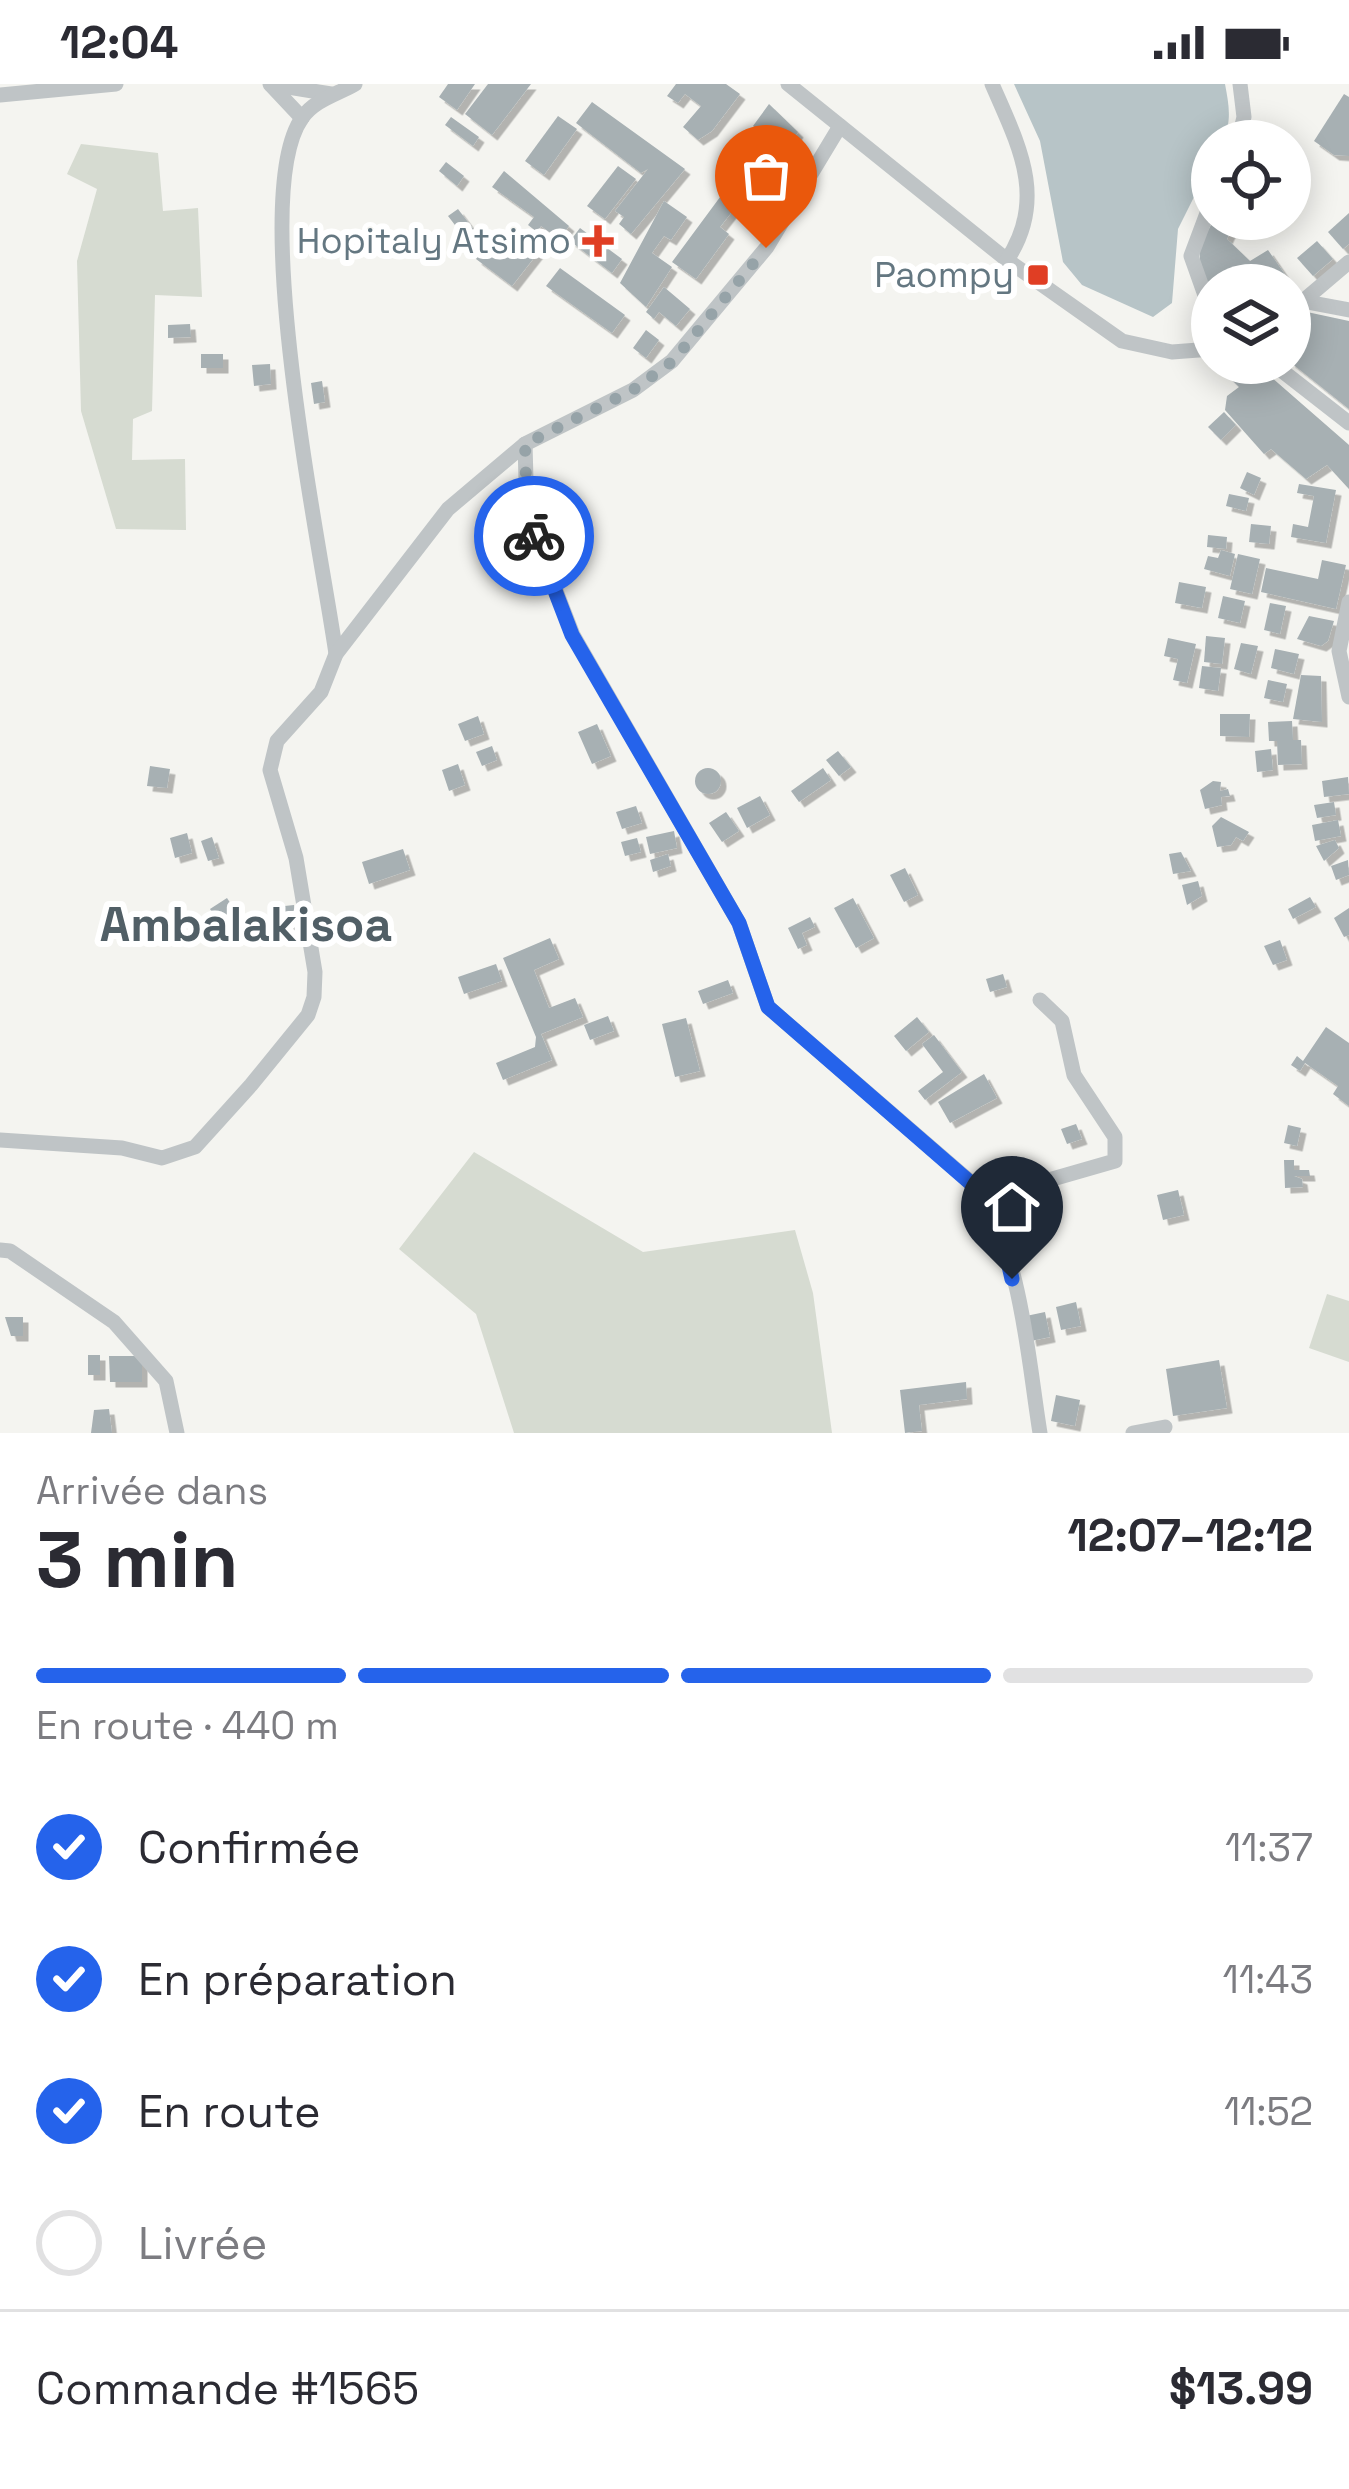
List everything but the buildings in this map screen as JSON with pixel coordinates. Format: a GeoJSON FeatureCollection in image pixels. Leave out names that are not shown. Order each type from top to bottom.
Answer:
{"type":"FeatureCollection","features":[{"type":"Feature","properties":{"kind":"street"},"geometry":{"type":"LineString","coordinates":[[0,95],[116,84]]}},
{"type":"Feature","properties":{"kind":"street"},"geometry":{"type":"LineString","coordinates":[[270,84],[331,94]]}},
{"type":"Feature","properties":{"kind":"street"},"geometry":{"type":"LineString","coordinates":[[270,84],[302,118]]}},
{"type":"Feature","properties":{"kind":"street"},"geometry":{"type":"LineString","coordinates":[[336,655],[281,260],[280,182],[302,118],[331,94],[356,84]]}},
{"type":"Feature","properties":{"kind":"street"},"geometry":{"type":"LineString","coordinates":[[788,84],[1007,260],[1122,341],[1172,352],[1191,351]]}},
{"type":"Feature","properties":{"kind":"street"},"geometry":{"type":"LineString","coordinates":[[992,84],[1028,166],[1022,230],[1007,260]]}},
{"type":"Feature","properties":{"kind":"street"},"geometry":{"type":"LineString","coordinates":[[1240,84],[1243,120]]}},
{"type":"Feature","properties":{"kind":"street"},"geometry":{"type":"LineString","coordinates":[[0,1140],[122,1148],[162,1158],[195,1147],[308,1015],[315,972],[270,770],[277,742],[321,692],[336,655],[448,508],[525,444],[633,390],[673,361],[766,248],[840,126]]}},
{"type":"Feature","properties":{"kind":"street"},"geometry":{"type":"LineString","coordinates":[[1311,297],[1349,262]]}},
{"type":"Feature","properties":{"kind":"street"},"geometry":{"type":"LineString","coordinates":[[1311,303],[1349,310]]}},
{"type":"Feature","properties":{"kind":"street"},"geometry":{"type":"LineString","coordinates":[[1299,384],[1349,423]]}},
{"type":"Feature","properties":{"kind":"street"},"geometry":{"type":"LineString","coordinates":[[525,444],[527,517],[572,635],[739,923],[768,1007],[974,1186],[1004,1244],[1040,1433]]}},
{"type":"Feature","properties":{"kind":"street"},"geometry":{"type":"LineString","coordinates":[[1349,602],[1339,651],[1340,677],[1349,697]]}},
{"type":"Feature","properties":{"kind":"street"},"geometry":{"type":"LineString","coordinates":[[974,1186],[1035,1184],[1115,1161],[1115,1137],[1076,1079],[1062,1022],[1040,1000]]}},
{"type":"Feature","properties":{"kind":"street"},"geometry":{"type":"LineString","coordinates":[[0,1250],[10,1251],[114,1322],[166,1381],[177,1433]]}},
{"type":"Feature","properties":{"kind":"street"},"geometry":{"type":"LineString","coordinates":[[1133,1433],[1166,1427]]}},
{"type":"Feature","properties":{"kind":"shaded area"},"geometry":{"type":"Polygon","coordinates":[[[1014,84],[1225,84],[1228,120],[1191,120],[1191,203],[1178,229],[1172,303],[1153,317],[1082,285],[1063,262],[1040,141],[1014,84]]]}},
{"type":"Feature","properties":{"kind":"shaded area"},"geometry":{"type":"Polygon","coordinates":[[[81,144],[158,153],[163,211],[198,208],[202,297],[155,295],[152,411],[133,419],[132,460],[185,459],[186,530],[116,529],[81,411],[77,261],[97,189],[67,174],[81,144]]]}},
{"type":"Feature","properties":{"kind":"shaded area"},"geometry":{"type":"Polygon","coordinates":[[[474,1152],[643,1252],[795,1230],[813,1293],[832,1433],[514,1433],[476,1314],[399,1249],[474,1152]]]}},
{"type":"Feature","properties":{"kind":"shaded area"},"geometry":{"type":"Polygon","coordinates":[[[1327,1294],[1349,1301],[1349,1362],[1309,1348],[1327,1294]]]}},
{"type":"Feature","properties":{"kind":"way so far"},"geometry":{"type":"LineString","coordinates":[[534,536],[527,517],[525,444],[633,390],[673,361],[766,248]]}},
{"type":"Feature","properties":{"kind":"place","name":"Hopitaly Atsimo"},"geometry":{"type":"Point","coordinates":[598,241]}},
{"type":"Feature","properties":{"kind":"place","name":"Paompy"},"geometry":{"type":"Point","coordinates":[1038,275]}},
{"type":"Feature","properties":{"kind":"district","name":"Ambalakisoa"},"geometry":{"type":"Point","coordinates":[246,924]}},
{"type":"Feature","properties":{"kind":"route"},"geometry":{"type":"LineString","coordinates":[[534,536],[572,635],[704,872],[739,923],[768,1007],[974,1186],[1004,1244],[1012,1279]]}}]}
